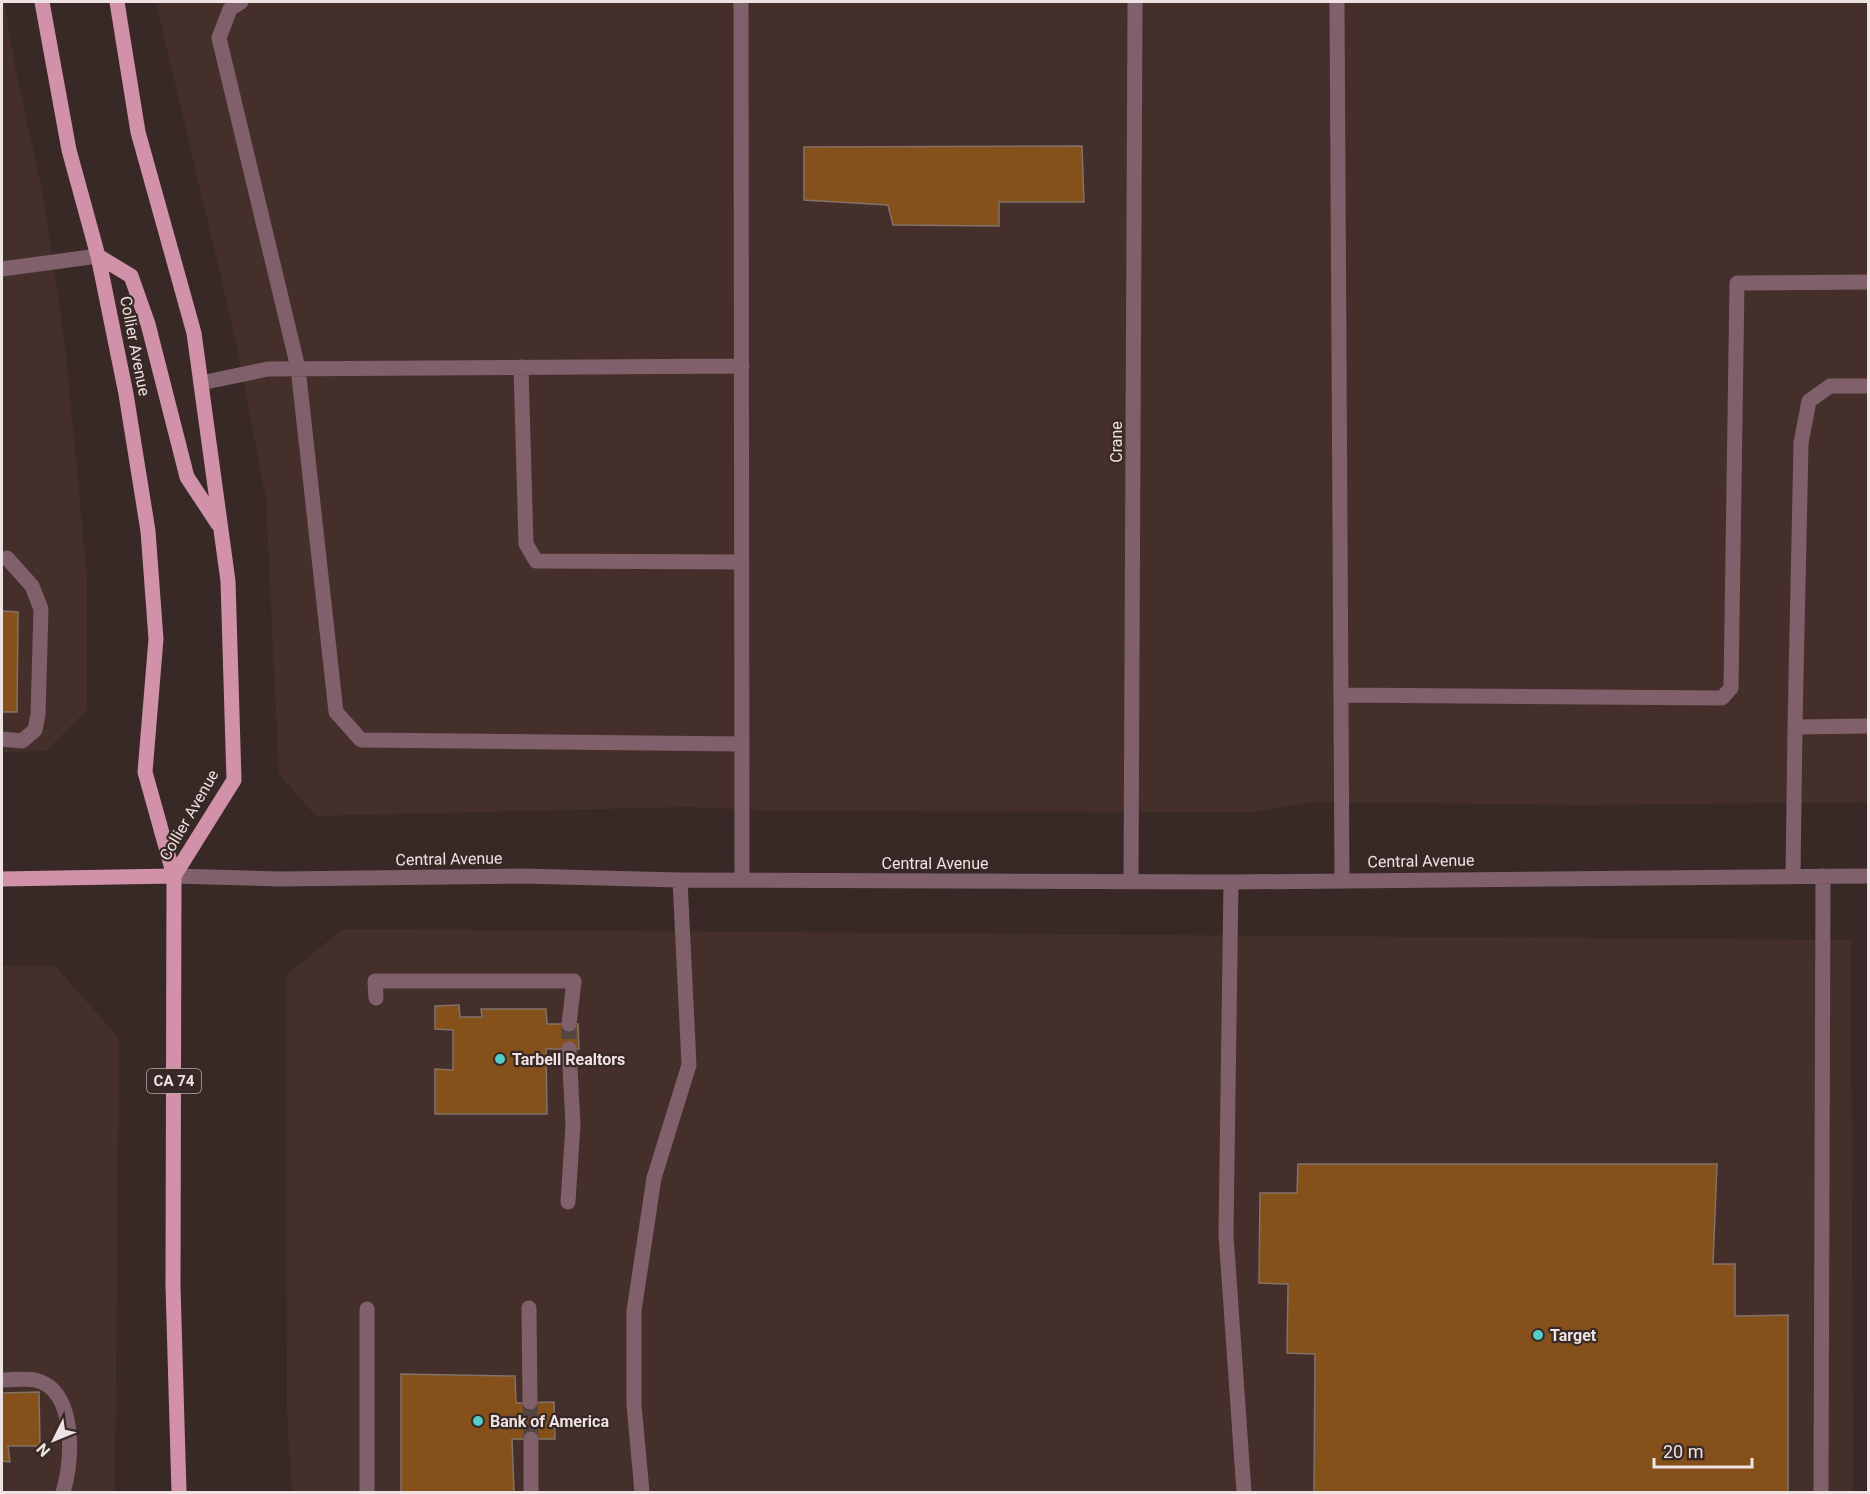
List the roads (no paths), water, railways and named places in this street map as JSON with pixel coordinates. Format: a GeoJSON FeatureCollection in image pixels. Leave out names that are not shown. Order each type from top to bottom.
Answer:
{"type":"FeatureCollection","features":[{"type":"Feature","properties":{"kind":"main road","name":"Collier Avenue"},"geometry":{"type":"LineString","coordinates":[[42,2],[69,150],[98,256],[126,394],[148,531],[156,639],[145,772],[174,876]]}},
{"type":"Feature","properties":{"kind":"main road","name":"Collier Avenue"},"geometry":{"type":"LineString","coordinates":[[117,2],[138,132],[194,333],[228,580],[234,780],[174,876]]}},
{"type":"Feature","properties":{"kind":"main road"},"geometry":{"type":"LineString","coordinates":[[98,256],[131,276],[148,324],[187,477],[222,530]]}},
{"type":"Feature","properties":{"kind":"main road","name":"Central Avenue"},"geometry":{"type":"LineString","coordinates":[[2,879],[174,876]]}},
{"type":"Feature","properties":{"kind":"main road","name":"CA 74"},"geometry":{"type":"LineString","coordinates":[[174,876],[173,1286],[179,1492]]}},
{"type":"Feature","properties":{"kind":"street"},"geometry":{"type":"LineString","coordinates":[[240,2],[230,9],[219,38],[298,368],[336,712],[361,740],[742,744]]}},
{"type":"Feature","properties":{"kind":"street"},"geometry":{"type":"LineString","coordinates":[[741,2],[742,880]]}},
{"type":"Feature","properties":{"kind":"street","name":"Crane"},"geometry":{"type":"LineString","coordinates":[[1131,882],[1135,2]]}},
{"type":"Feature","properties":{"kind":"street"},"geometry":{"type":"LineString","coordinates":[[1337,2],[1342,880]]}},
{"type":"Feature","properties":{"kind":"street"},"geometry":{"type":"LineString","coordinates":[[2,269],[98,256]]}},
{"type":"Feature","properties":{"kind":"street"},"geometry":{"type":"LineString","coordinates":[[1342,695],[1722,698],[1731,688],[1737,283],[1869,282]]}},
{"type":"Feature","properties":{"kind":"street"},"geometry":{"type":"LineString","coordinates":[[201,383],[268,369],[298,368],[742,366]]}},
{"type":"Feature","properties":{"kind":"street"},"geometry":{"type":"LineString","coordinates":[[521,367],[526,544],[536,561],[742,562]]}},
{"type":"Feature","properties":{"kind":"street"},"geometry":{"type":"LineString","coordinates":[[1793,876],[1801,443],[1809,401],[1830,386],[1869,386]]}},
{"type":"Feature","properties":{"kind":"street"},"geometry":{"type":"LineString","coordinates":[[2,739],[22,741],[35,730],[38,715],[41,609],[32,586],[7,558]]}},
{"type":"Feature","properties":{"kind":"street"},"geometry":{"type":"LineString","coordinates":[[1795,727],[1869,726]]}},
{"type":"Feature","properties":{"kind":"street","name":"Central Avenue"},"geometry":{"type":"LineString","coordinates":[[174,876],[279,879],[522,876],[680,880],[1131,882],[1869,876]]}},
{"type":"Feature","properties":{"kind":"street"},"geometry":{"type":"LineString","coordinates":[[1821,1492],[1823,876]]}},
{"type":"Feature","properties":{"kind":"street"},"geometry":{"type":"LineString","coordinates":[[642,1492],[634,1405],[634,1311],[654,1178],[689,1065],[680,880]]}},
{"type":"Feature","properties":{"kind":"street"},"geometry":{"type":"LineString","coordinates":[[1231,882],[1226,1235],[1244,1492]]}},
{"type":"Feature","properties":{"kind":"street"},"geometry":{"type":"LineString","coordinates":[[376,998],[375,981],[574,981],[569,1024]]}},
{"type":"Feature","properties":{"kind":"street"},"geometry":{"type":"LineString","coordinates":[[568,1202],[573,1125],[569,1049]]}},
{"type":"Feature","properties":{"kind":"street"},"geometry":{"type":"LineString","coordinates":[[529,1308],[530,1402]]}},
{"type":"Feature","properties":{"kind":"street"},"geometry":{"type":"LineString","coordinates":[[367,1309],[367,1492]]}},
{"type":"Feature","properties":{"kind":"street"},"geometry":{"type":"LineString","coordinates":[[2,1380],[35,1380],[58,1395],[68,1417],[69,1477],[63,1492]]}},
{"type":"Feature","properties":{"kind":"street"},"geometry":{"type":"LineString","coordinates":[[531,1439],[531,1492]]}},
{"type":"Feature","properties":{"kind":"tunnel"},"geometry":{"type":"LineString","coordinates":[[569,1024],[569,1049]]}},
{"type":"Feature","properties":{"kind":"tunnel"},"geometry":{"type":"LineString","coordinates":[[530,1402],[531,1439]]}},
{"type":"Feature","properties":{"kind":"place","name":"Tarbell Realtors"},"geometry":{"type":"Point","coordinates":[500,1059]}},
{"type":"Feature","properties":{"kind":"place","name":"Target"},"geometry":{"type":"Point","coordinates":[1538,1335]}},
{"type":"Feature","properties":{"kind":"place","name":"Bank of America"},"geometry":{"type":"Point","coordinates":[478,1421]}}]}
